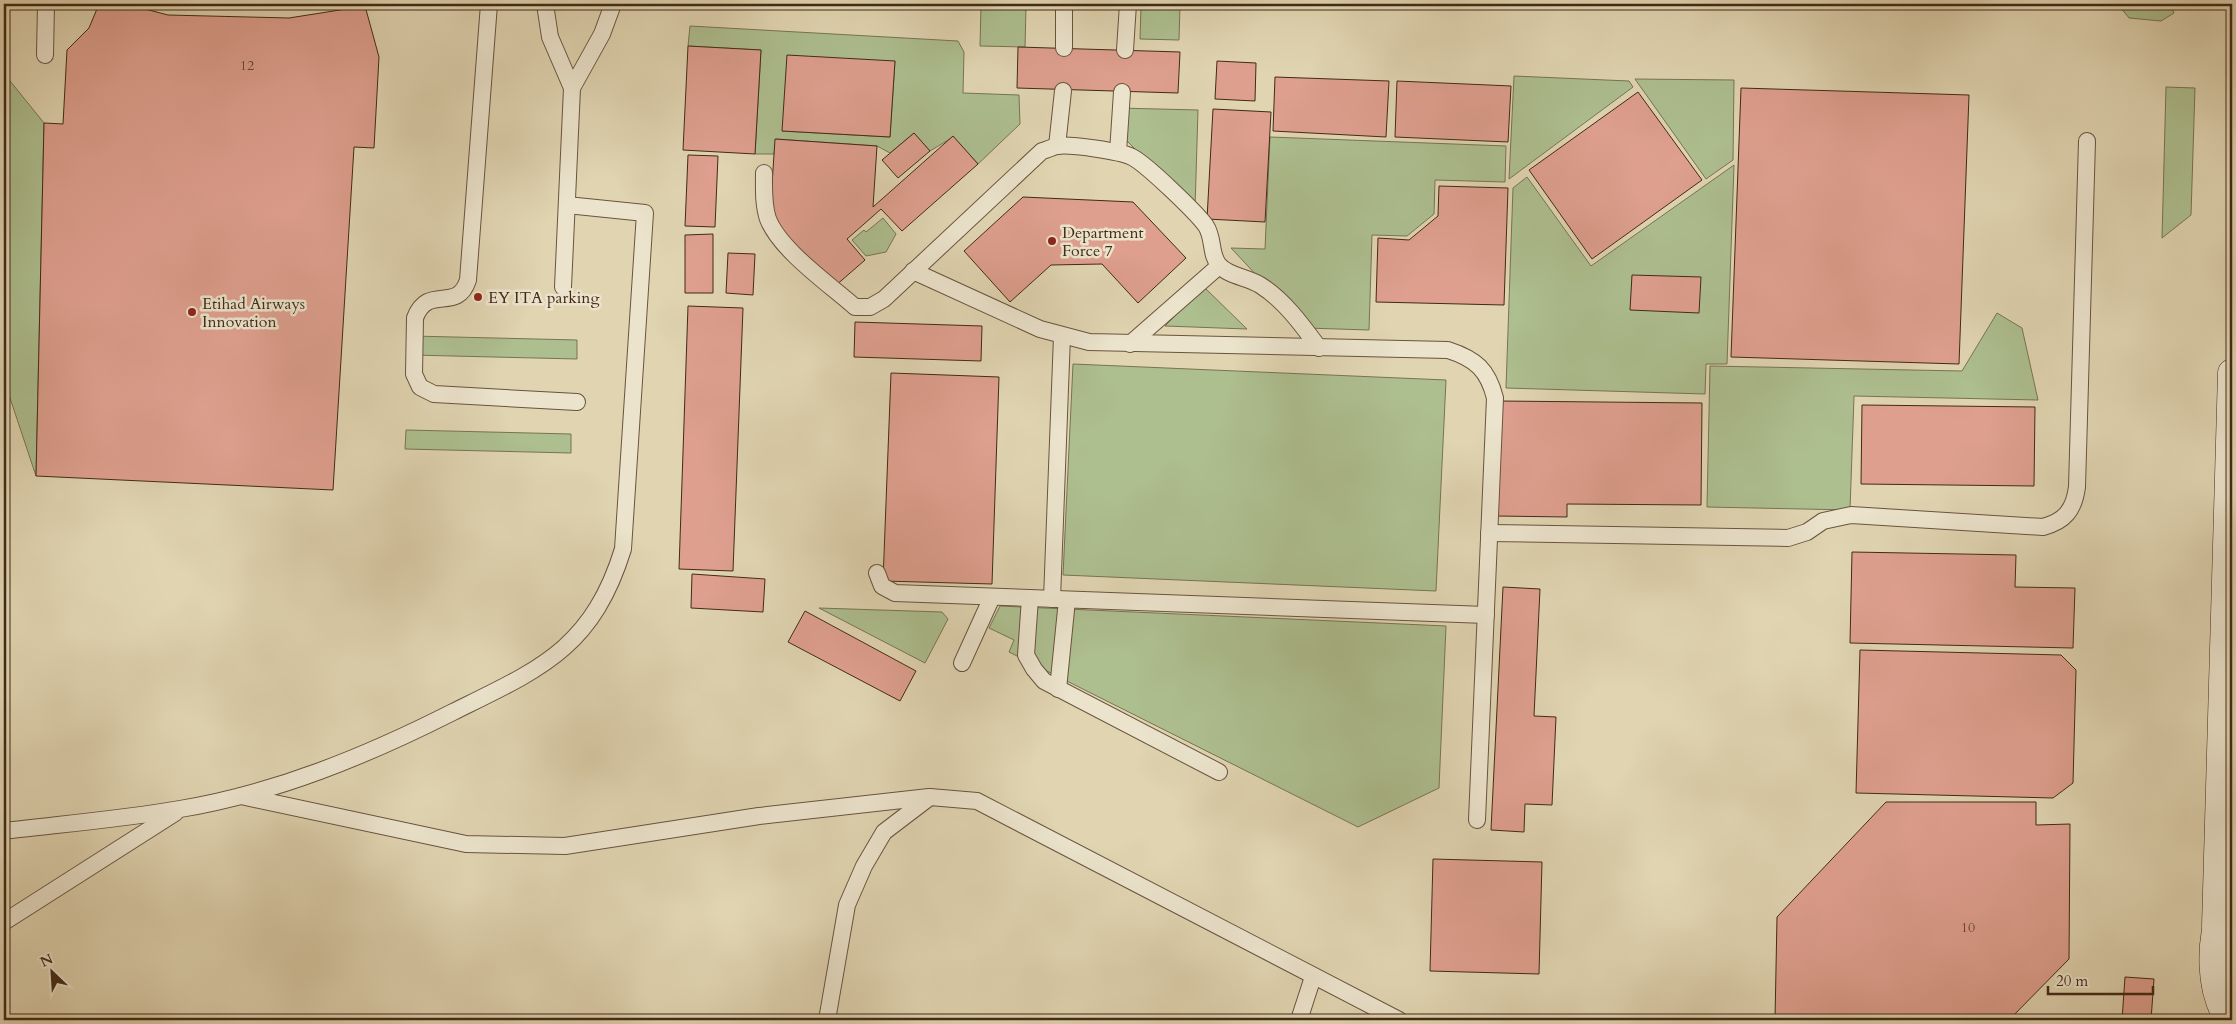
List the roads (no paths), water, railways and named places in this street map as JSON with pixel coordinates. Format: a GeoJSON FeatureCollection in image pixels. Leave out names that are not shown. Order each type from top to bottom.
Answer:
{"type":"FeatureCollection","features":[{"type":"Feature","properties":{"kind":"main road"},"geometry":{"type":"LineString","coordinates":[[2226,1018],[2216,986],[2213,956],[2216,926],[2232,373]]}},
{"type":"Feature","properties":{"kind":"main road"},"geometry":{"type":"LineString","coordinates":[[2216,926],[2232,884]]}},
{"type":"Feature","properties":{"kind":"lane"},"geometry":{"type":"LineString","coordinates":[[45,55],[46,4]]}},
{"type":"Feature","properties":{"kind":"lane"},"geometry":{"type":"LineString","coordinates":[[489,4],[468,280],[462,292],[456,296],[431,299],[418,310],[415,318],[414,374],[420,387],[434,394],[577,402]]}},
{"type":"Feature","properties":{"kind":"lane"},"geometry":{"type":"LineString","coordinates":[[545,4],[550,36],[572,88],[563,287]]}},
{"type":"Feature","properties":{"kind":"lane"},"geometry":{"type":"LineString","coordinates":[[572,88],[602,34],[613,4]]}},
{"type":"Feature","properties":{"kind":"lane"},"geometry":{"type":"LineString","coordinates":[[1064,4],[1064,48]]}},
{"type":"Feature","properties":{"kind":"lane"},"geometry":{"type":"LineString","coordinates":[[1125,50],[1128,4]]}},
{"type":"Feature","properties":{"kind":"lane"},"geometry":{"type":"LineString","coordinates":[[1057,146],[1063,91]]}},
{"type":"Feature","properties":{"kind":"lane"},"geometry":{"type":"LineString","coordinates":[[1118,152],[1122,92]]}},
{"type":"Feature","properties":{"kind":"lane"},"geometry":{"type":"LineString","coordinates":[[1489,533],[1788,538],[1807,532],[1824,521],[1851,516],[2042,527],[2057,523],[2068,514],[2075,502],[2078,487],[2087,141]]}},
{"type":"Feature","properties":{"kind":"lane"},"geometry":{"type":"LineString","coordinates":[[764,172],[765,205],[772,228],[787,247],[855,307],[870,307],[877,304],[914,271],[1042,151],[1057,146],[1118,152],[1138,160],[1202,220],[1212,237],[1215,260],[1219,266],[1267,290],[1299,322],[1318,348]]}},
{"type":"Feature","properties":{"kind":"lane"},"geometry":{"type":"LineString","coordinates":[[4,831],[182,809],[296,780],[352,760],[406,736],[529,674],[551,660],[589,622],[604,599],[615,575],[623,549],[645,213],[567,205]]}},
{"type":"Feature","properties":{"kind":"lane"},"geometry":{"type":"LineString","coordinates":[[1130,344],[1219,266]]}},
{"type":"Feature","properties":{"kind":"lane"},"geometry":{"type":"LineString","coordinates":[[914,271],[1033,326],[1062,336],[1089,342],[1448,350],[1464,355],[1478,365],[1486,374],[1494,398],[1477,820]]}},
{"type":"Feature","properties":{"kind":"lane"},"geometry":{"type":"LineString","coordinates":[[1058,689],[1062,336]]}},
{"type":"Feature","properties":{"kind":"lane"},"geometry":{"type":"LineString","coordinates":[[877,573],[882,586],[895,593],[1486,615]]}},
{"type":"Feature","properties":{"kind":"lane"},"geometry":{"type":"LineString","coordinates":[[962,663],[992,597]]}},
{"type":"Feature","properties":{"kind":"lane"},"geometry":{"type":"LineString","coordinates":[[1030,598],[1026,655],[1039,675],[1058,689],[1219,772]]}},
{"type":"Feature","properties":{"kind":"lane"},"geometry":{"type":"LineString","coordinates":[[239,796],[466,844],[565,846],[758,816],[930,797],[977,801],[1399,1020]]}},
{"type":"Feature","properties":{"kind":"lane"},"geometry":{"type":"LineString","coordinates":[[827,1020],[847,905],[864,866],[884,832],[930,797]]}},
{"type":"Feature","properties":{"kind":"lane"},"geometry":{"type":"LineString","coordinates":[[4,922],[182,809]]}},
{"type":"Feature","properties":{"kind":"lane"},"geometry":{"type":"LineString","coordinates":[[1299,1020],[1313,977]]}},
{"type":"Feature","properties":{"kind":"place","name":"Department Force 7"},"geometry":{"type":"Point","coordinates":[1052,241]}},
{"type":"Feature","properties":{"kind":"place","name":"EY ITA parking"},"geometry":{"type":"Point","coordinates":[478,297]}},
{"type":"Feature","properties":{"kind":"place","name":"Etihad Airways Innovation"},"geometry":{"type":"Point","coordinates":[192,312]}}]}
